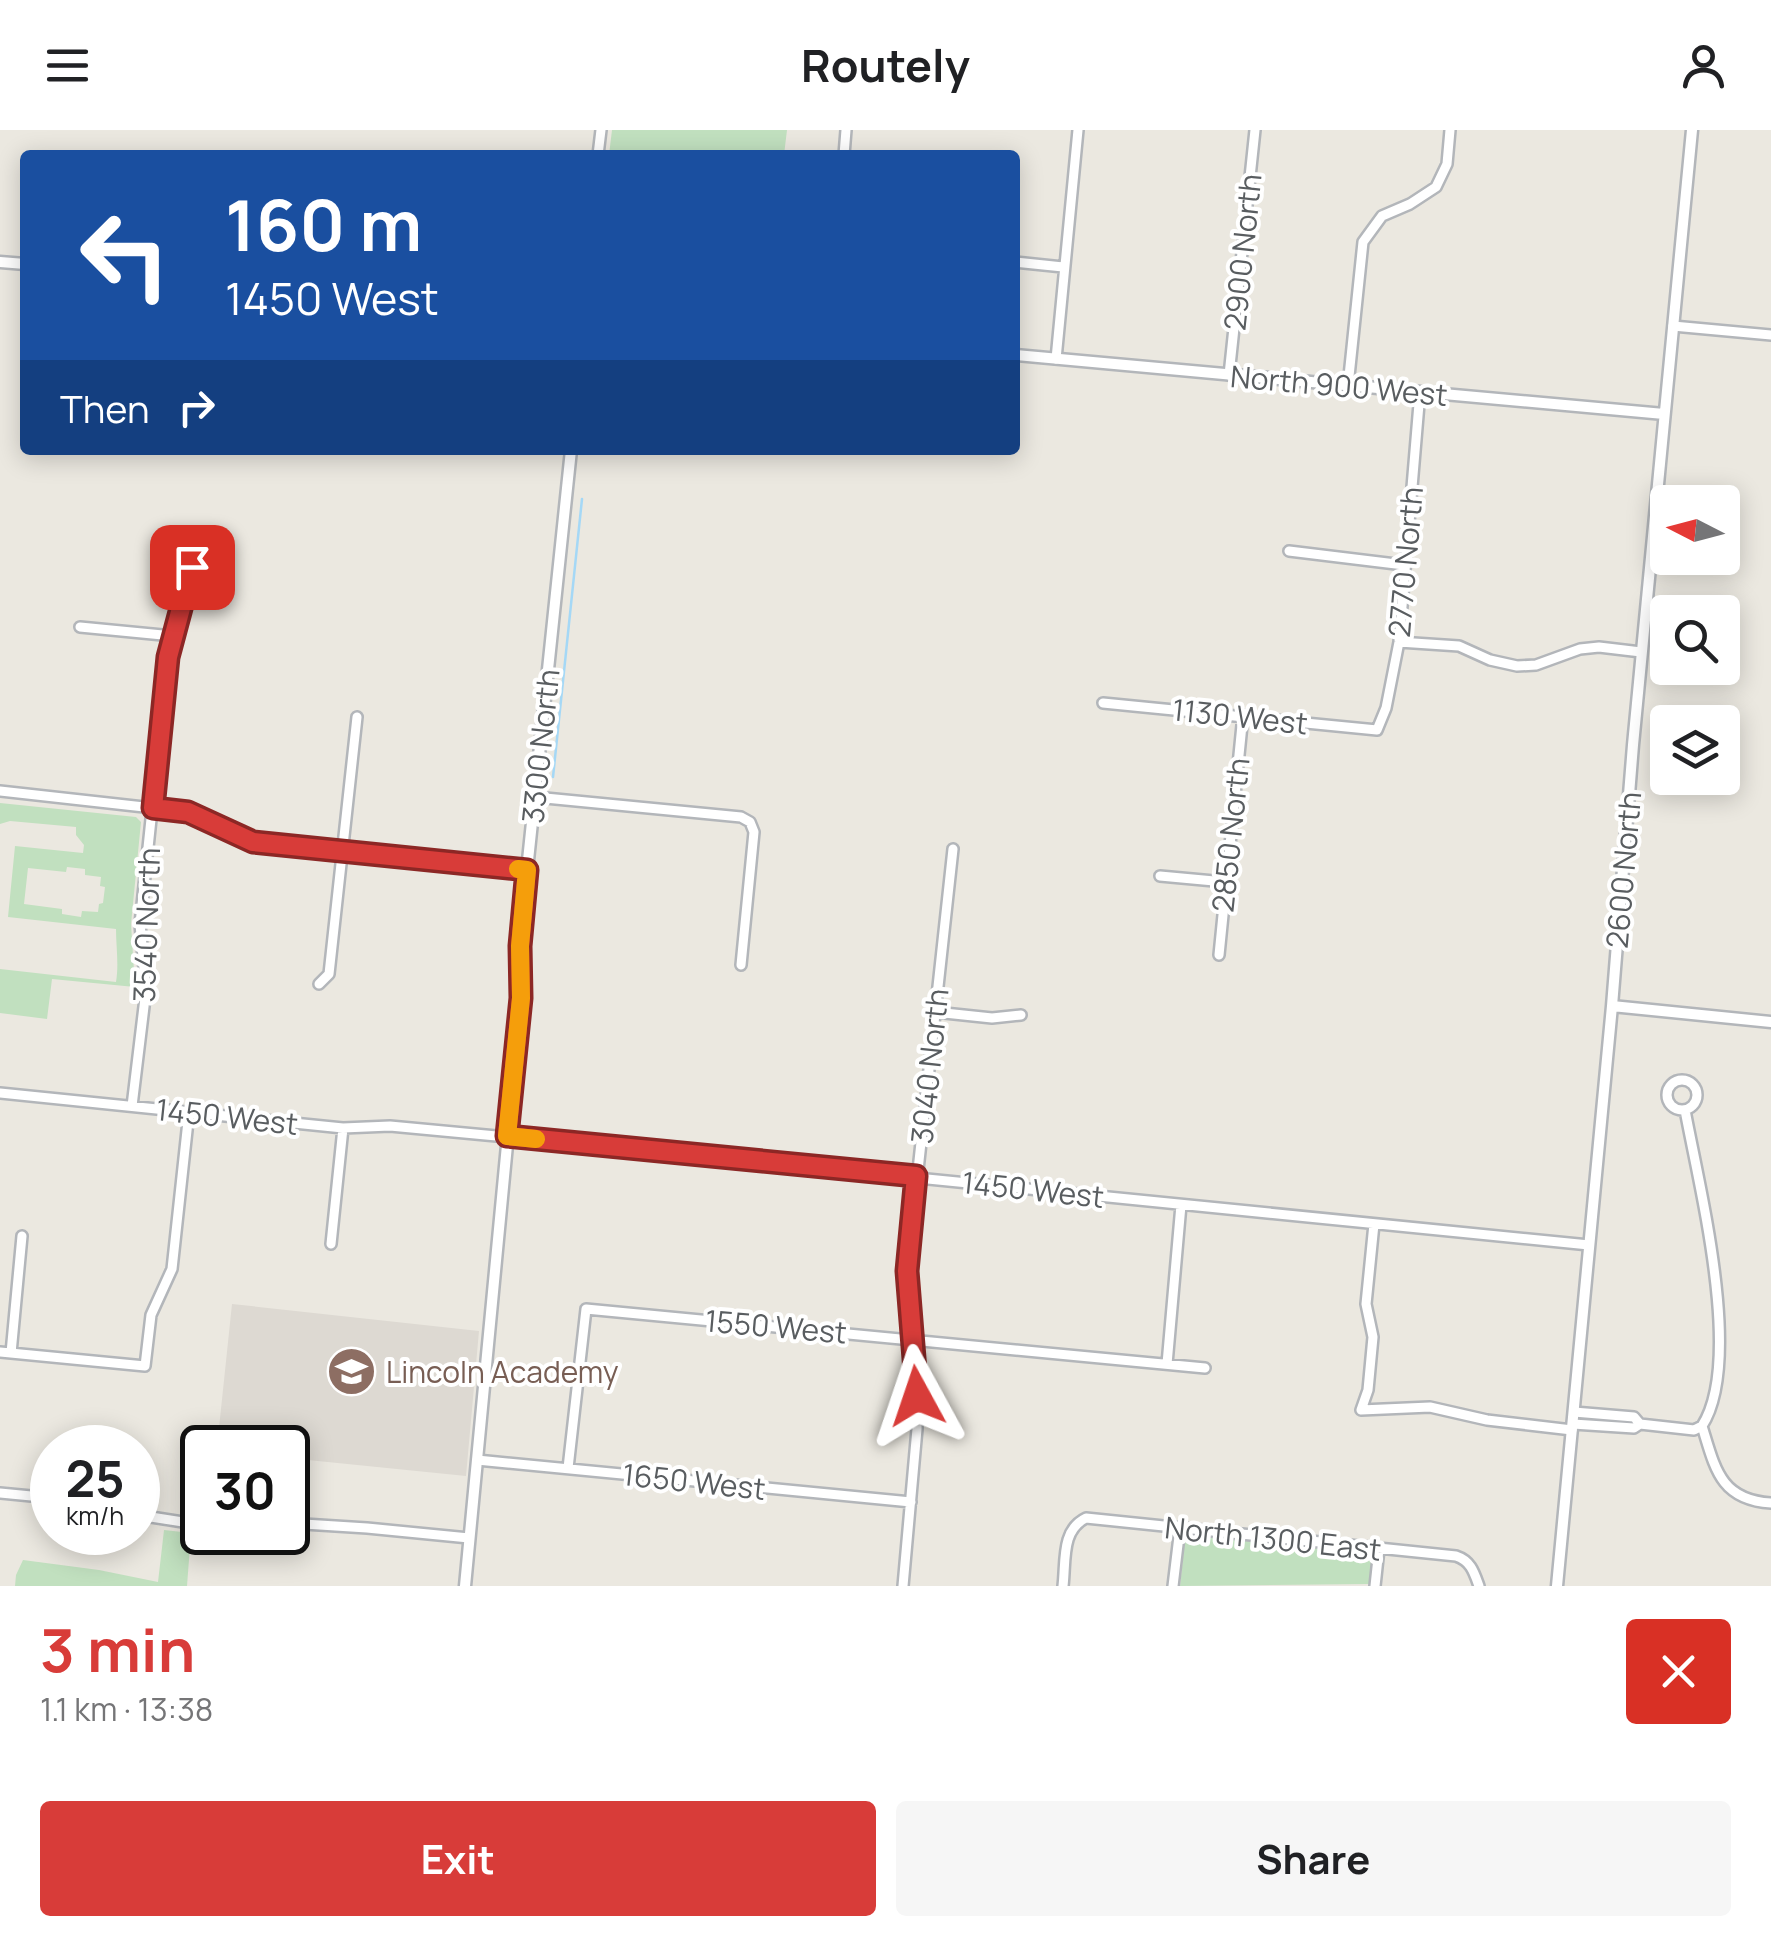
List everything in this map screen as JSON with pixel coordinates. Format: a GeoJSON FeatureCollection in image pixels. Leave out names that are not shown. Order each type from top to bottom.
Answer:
{"type":"FeatureCollection","features":[{"type":"Feature","properties":{"kind":"street"},"geometry":{"type":"LineString","coordinates":[[1056,359],[1078,130]]}},
{"type":"Feature","properties":{"kind":"street","name":"2900 North"},"geometry":{"type":"LineString","coordinates":[[1230,375],[1256,130]]}},
{"type":"Feature","properties":{"kind":"street"},"geometry":{"type":"LineString","coordinates":[[1348,386],[1363,242],[1382,216],[1436,187],[1447,164],[1450,130]]}},
{"type":"Feature","properties":{"kind":"street","name":"2600 North"},"geometry":{"type":"LineString","coordinates":[[1556,1586],[1692,130]]}},
{"type":"Feature","properties":{"kind":"street"},"geometry":{"type":"LineString","coordinates":[[1020,263],[1064,267]]}},
{"type":"Feature","properties":{"kind":"street"},"geometry":{"type":"LineString","coordinates":[[1673,326],[1771,336]]}},
{"type":"Feature","properties":{"kind":"street","name":"North 900 West"},"geometry":{"type":"LineString","coordinates":[[1020,355],[1664,414]]}},
{"type":"Feature","properties":{"kind":"street","name":"2770 North"},"geometry":{"type":"LineString","coordinates":[[1377,730],[1386,708],[1399,642],[1420,392]]}},
{"type":"Feature","properties":{"kind":"street","name":"3300 North"},"geometry":{"type":"LineString","coordinates":[[465,1586],[521,998],[520,946],[527,870],[570,455]]}},
{"type":"Feature","properties":{"kind":"street"},"geometry":{"type":"LineString","coordinates":[[1288,551],[1404,565]]}},
{"type":"Feature","properties":{"kind":"street","name":"3540 North"},"geometry":{"type":"LineString","coordinates":[[132,1106],[146,990],[140,924],[168,657],[192,567]]}},
{"type":"Feature","properties":{"kind":"street"},"geometry":{"type":"LineString","coordinates":[[80,627],[174,636]]}},
{"type":"Feature","properties":{"kind":"street"},"geometry":{"type":"LineString","coordinates":[[1399,642],[1459,646],[1490,660],[1517,666],[1536,665],[1580,649],[1641,652]]}},
{"type":"Feature","properties":{"kind":"street","name":"1130 West"},"geometry":{"type":"LineString","coordinates":[[1103,703],[1377,730]]}},
{"type":"Feature","properties":{"kind":"street","name":"2850 North"},"geometry":{"type":"LineString","coordinates":[[1218,955],[1242,715]]}},
{"type":"Feature","properties":{"kind":"street"},"geometry":{"type":"LineString","coordinates":[[319,984],[329,974],[357,717]]}},
{"type":"Feature","properties":{"kind":"street"},"geometry":{"type":"LineString","coordinates":[[0,792],[188,812],[253,842],[527,870]]}},
{"type":"Feature","properties":{"kind":"street"},"geometry":{"type":"LineString","coordinates":[[535,797],[741,816],[750,822],[754,832],[740,965]]}},
{"type":"Feature","properties":{"kind":"street","name":"3040 North"},"geometry":{"type":"LineString","coordinates":[[903,1584],[917,1429],[907,1271],[953,849]]}},
{"type":"Feature","properties":{"kind":"street"},"geometry":{"type":"LineString","coordinates":[[1160,876],[1225,882]]}},
{"type":"Feature","properties":{"kind":"street"},"geometry":{"type":"LineString","coordinates":[[1612,1006],[1771,1022]]}},
{"type":"Feature","properties":{"kind":"street"},"geometry":{"type":"LineString","coordinates":[[935,1012],[992,1018],[1021,1016]]}},
{"type":"Feature","properties":{"kind":"street","name":"1450 West"},"geometry":{"type":"LineString","coordinates":[[0,1093],[344,1128],[390,1126],[507,1136],[1588,1245]]}},
{"type":"Feature","properties":{"kind":"street"},"geometry":{"type":"LineString","coordinates":[[1374,1224],[1366,1304],[1374,1336],[1362,1410],[1430,1406],[1487,1420],[1573,1422],[1634,1417],[1640,1424],[1694,1430],[1702,1426],[1715,1400],[1720,1337],[1718,1297],[1685,1110]]}},
{"type":"Feature","properties":{"kind":"street"},"geometry":{"type":"LineString","coordinates":[[22,1236],[6,1352],[145,1366],[150,1316],[172,1269],[189,1112]]}},
{"type":"Feature","properties":{"kind":"street"},"geometry":{"type":"LineString","coordinates":[[331,1244],[344,1128]]}},
{"type":"Feature","properties":{"kind":"street"},"geometry":{"type":"LineString","coordinates":[[1167,1364],[1181,1205]]}},
{"type":"Feature","properties":{"kind":"street","name":"1550 West"},"geometry":{"type":"LineString","coordinates":[[568,1468],[586,1309],[1205,1368]]}},
{"type":"Feature","properties":{"kind":"street"},"geometry":{"type":"LineString","coordinates":[[1702,1426],[1714,1466],[1728,1488],[1744,1499],[1771,1503]]}},
{"type":"Feature","properties":{"kind":"street","name":"1650 West"},"geometry":{"type":"LineString","coordinates":[[477,1460],[911,1502]]}},
{"type":"Feature","properties":{"kind":"street"},"geometry":{"type":"LineString","coordinates":[[0,1493],[30,1496]]}},
{"type":"Feature","properties":{"kind":"street","name":"North 1300 East"},"geometry":{"type":"LineString","coordinates":[[1063,1586],[1068,1534],[1074,1524],[1086,1518],[1456,1556],[1471,1565],[1479,1586]]}},
{"type":"Feature","properties":{"kind":"street"},"geometry":{"type":"LineString","coordinates":[[310,1524],[469,1538]]}},
{"type":"Feature","properties":{"kind":"street"},"geometry":{"type":"LineString","coordinates":[[1172,1586],[1180,1528]]}},
{"type":"Feature","properties":{"kind":"street"},"geometry":{"type":"LineString","coordinates":[[1375,1586],[1379,1549]]}},
{"type":"Feature","properties":{"kind":"shaded area","name":"Lincoln Academy"},"geometry":{"type":"Polygon","coordinates":[[[232,1304],[479,1331],[466,1476],[310,1460],[310,1425],[219,1425],[232,1304]]]}},
{"type":"Feature","properties":{"kind":"green space"},"geometry":{"type":"Polygon","coordinates":[[[612,130],[787,130],[785,150],[610,150],[612,130]]]}},
{"type":"Feature","properties":{"kind":"green space"},"geometry":{"type":"Polygon","coordinates":[[[0,803],[136,817],[141,822],[131,924],[135,987],[52,979],[47,1019],[0,1013],[0,969],[116,982],[117,962],[116,929],[8,917],[15,846],[83,853],[84,845],[76,835],[76,827],[10,821],[0,824],[0,803]],[[67,867],[66,872],[28,868],[24,904],[62,909],[62,914],[81,917],[82,911],[98,912],[105,887],[100,886],[101,877],[85,875],[85,869],[67,867]]]}},
{"type":"Feature","properties":{"kind":"green space"},"geometry":{"type":"Polygon","coordinates":[[[164,1530],[180,1532],[180,1555],[189,1555],[187,1586],[15,1586],[23,1560],[158,1582],[164,1530]]]}},
{"type":"Feature","properties":{"kind":"green space"},"geometry":{"type":"Polygon","coordinates":[[[1189,1535],[1368,1554],[1372,1560],[1369,1584],[1180,1586],[1185,1539],[1189,1535]]]}},
{"type":"Feature","properties":{"kind":"waterway"},"geometry":{"type":"LineString","coordinates":[[553,777],[582,499]]}},
{"type":"Feature","properties":{"kind":"slow traffic"},"geometry":{"type":"LineString","coordinates":[[518,869],[527,870],[520,946],[521,998],[507,1136],[536,1139]]}},
{"type":"Feature","properties":{"kind":"place","name":"Lincoln Academy"},"geometry":{"type":"Point","coordinates":[351,1371]}},
{"type":"Feature","properties":{"kind":"route"},"geometry":{"type":"LineString","coordinates":[[192,567],[168,657],[153,808],[188,812],[253,842],[527,870],[520,946],[521,998],[507,1136],[916,1176],[907,1271],[917,1396]]}}]}
